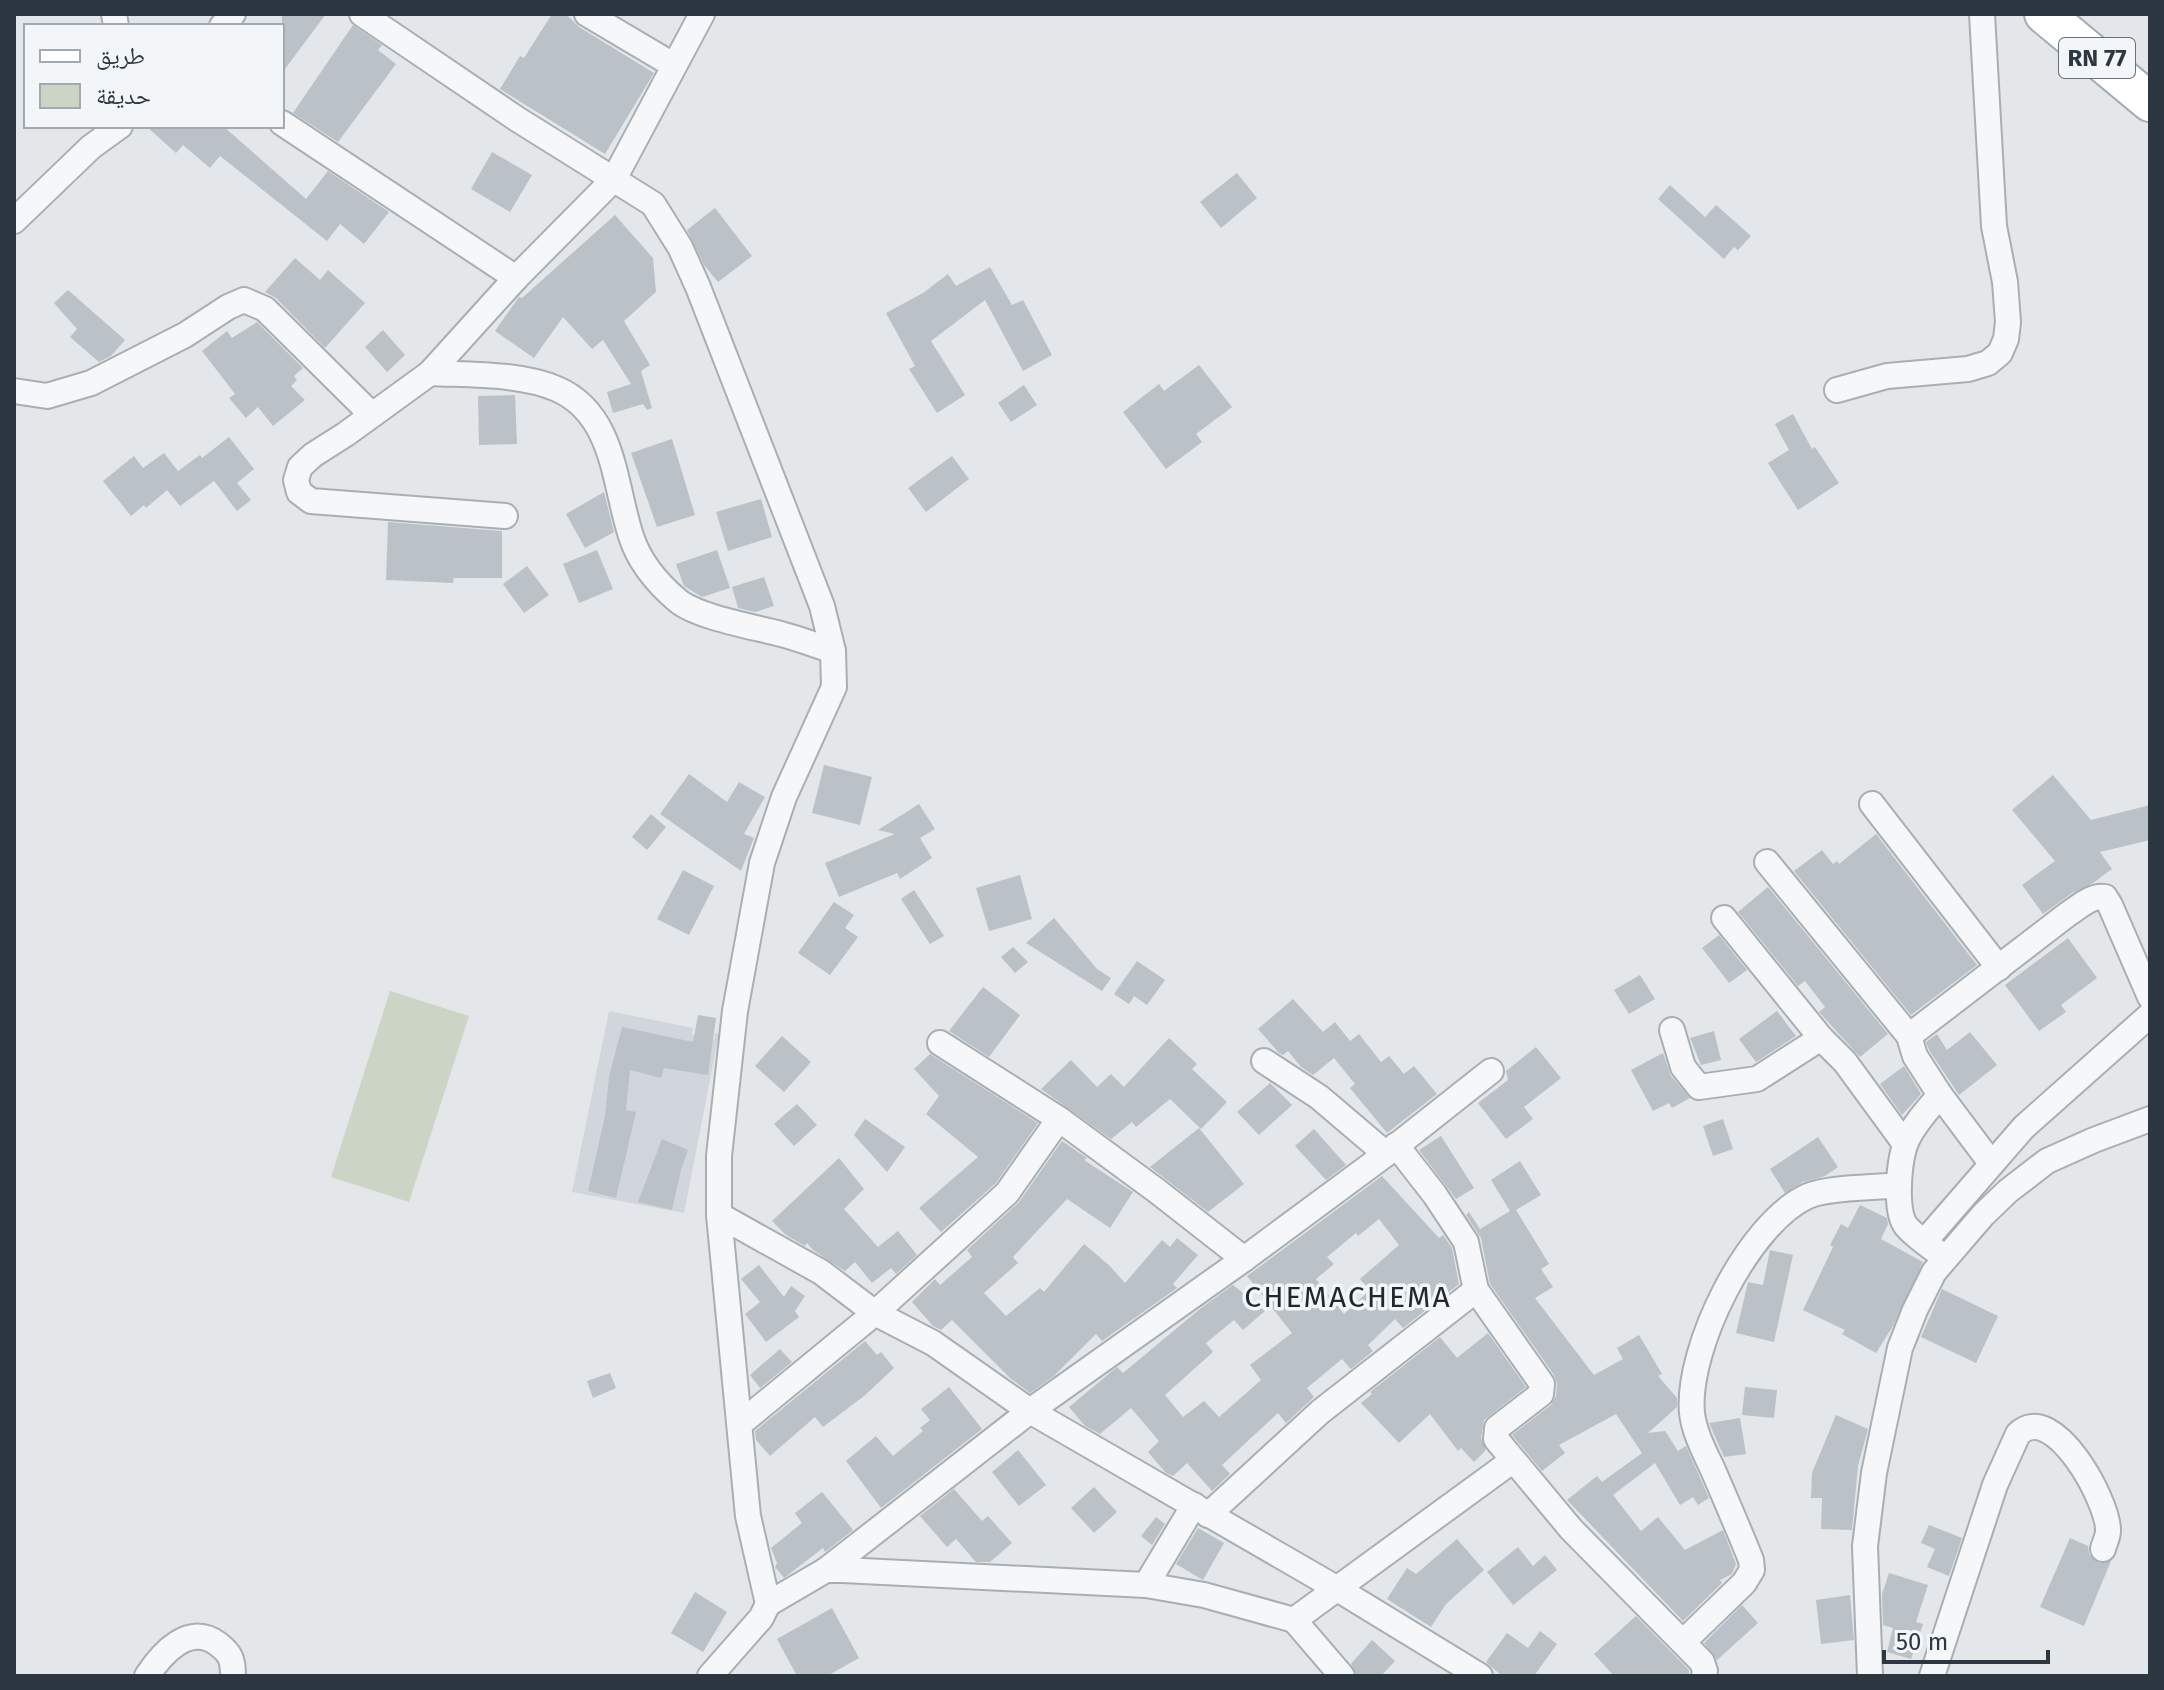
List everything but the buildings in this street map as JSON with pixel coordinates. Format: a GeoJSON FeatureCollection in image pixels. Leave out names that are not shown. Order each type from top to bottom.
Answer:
{"type":"FeatureCollection","features":[{"type":"Feature","properties":{"kind":"main road","name":"RN 77"},"geometry":{"type":"LineString","coordinates":[[2044,14],[2150,102]]}},
{"type":"Feature","properties":{"kind":"street"},"geometry":{"type":"LineString","coordinates":[[362,14],[517,119],[653,204],[680,247],[822,606],[833,651],[834,687],[784,797],[762,863],[735,1011],[719,1156],[719,1215],[748,1516],[768,1604]]}},
{"type":"Feature","properties":{"kind":"street"},"geometry":{"type":"LineString","coordinates":[[587,14],[673,65]]}},
{"type":"Feature","properties":{"kind":"street"},"geometry":{"type":"LineString","coordinates":[[505,516],[311,501],[299,492],[296,480],[300,467],[313,455],[430,373],[516,278],[614,179],[702,14]]}},
{"type":"Feature","properties":{"kind":"street"},"geometry":{"type":"LineString","coordinates":[[1837,390],[1887,376],[1968,369],[1988,363],[2000,353],[2006,339],[2005,282],[1994,226],[1982,14]]}},
{"type":"Feature","properties":{"kind":"street"},"geometry":{"type":"LineString","coordinates":[[284,124],[516,278]]}},
{"type":"Feature","properties":{"kind":"street"},"geometry":{"type":"LineString","coordinates":[[14,221],[91,147],[117,128]]}},
{"type":"Feature","properties":{"kind":"street"},"geometry":{"type":"LineString","coordinates":[[14,391],[47,396],[91,383],[185,335],[244,300],[265,309],[372,415]]}},
{"type":"Feature","properties":{"kind":"street"},"geometry":{"type":"LineString","coordinates":[[430,373],[482,375],[533,382],[557,389],[575,400],[592,418],[607,442],[631,538],[662,586],[680,603],[833,651]]}},
{"type":"Feature","properties":{"kind":"street"},"geometry":{"type":"LineString","coordinates":[[1872,804],[1999,968]]}},
{"type":"Feature","properties":{"kind":"street"},"geometry":{"type":"LineString","coordinates":[[1767,862],[1909,1036],[1915,1056],[1940,1095],[1991,1163]]}},
{"type":"Feature","properties":{"kind":"street"},"geometry":{"type":"LineString","coordinates":[[1909,1036],[2068,914],[2100,896],[2105,897],[2110,905],[2150,997]]}},
{"type":"Feature","properties":{"kind":"street"},"geometry":{"type":"LineString","coordinates":[[1724,918],[1821,1038],[1845,1062],[1905,1144]]}},
{"type":"Feature","properties":{"kind":"street"},"geometry":{"type":"LineString","coordinates":[[1925,1241],[2024,1127],[2150,1015]]}},
{"type":"Feature","properties":{"kind":"street"},"geometry":{"type":"LineString","coordinates":[[1672,1030],[1683,1067],[1699,1087],[1757,1079],[1821,1038]]}},
{"type":"Feature","properties":{"kind":"street"},"geometry":{"type":"LineString","coordinates":[[940,1043],[1059,1119],[1244,1259]]}},
{"type":"Feature","properties":{"kind":"street"},"geometry":{"type":"LineString","coordinates":[[1264,1061],[1391,1150],[1435,1195],[1466,1242],[1476,1290],[1543,1389],[1541,1394],[1497,1428],[1496,1439],[1571,1529],[1702,1662],[1704,1676]]}},
{"type":"Feature","properties":{"kind":"street"},"geometry":{"type":"LineString","coordinates":[[710,1676],[761,1618],[768,1604],[826,1570],[1030,1411],[1244,1259],[1491,1071]]}},
{"type":"Feature","properties":{"kind":"street"},"geometry":{"type":"LineString","coordinates":[[1940,1095],[1916,1124],[1905,1144],[1899,1185],[1900,1214],[1906,1226],[1945,1258]]}},
{"type":"Feature","properties":{"kind":"street"},"geometry":{"type":"LineString","coordinates":[[741,1423],[875,1313],[1007,1193],[1059,1119]]}},
{"type":"Feature","properties":{"kind":"street"},"geometry":{"type":"LineString","coordinates":[[1870,1676],[1865,1546],[1874,1473],[1900,1348],[1934,1272],[1999,1199],[2047,1161],[2150,1119]]}},
{"type":"Feature","properties":{"kind":"street"},"geometry":{"type":"LineString","coordinates":[[1683,1642],[1744,1583],[1752,1570],[1746,1547],[1692,1415],[1692,1382],[1714,1312],[1739,1266],[1790,1208],[1809,1196],[1829,1191],[1899,1185]]}},
{"type":"Feature","properties":{"kind":"street"},"geometry":{"type":"LineString","coordinates":[[719,1215],[821,1272],[875,1313],[933,1343],[1030,1411],[1336,1588],[1480,1676]]}},
{"type":"Feature","properties":{"kind":"street"},"geometry":{"type":"LineString","coordinates":[[1146,1585],[1201,1510],[1476,1290]]}},
{"type":"Feature","properties":{"kind":"street"},"geometry":{"type":"LineString","coordinates":[[1932,1676],[1995,1485],[2023,1429],[2031,1426],[2052,1432],[2081,1466],[2104,1510],[2108,1532],[2103,1549]]}},
{"type":"Feature","properties":{"kind":"street"},"geometry":{"type":"LineString","coordinates":[[1294,1620],[1512,1461]]}},
{"type":"Feature","properties":{"kind":"street"},"geometry":{"type":"LineString","coordinates":[[826,1570],[1146,1585],[1204,1595],[1294,1620],[1342,1676]]}},
{"type":"Feature","properties":{"kind":"street"},"geometry":{"type":"LineString","coordinates":[[147,1676],[172,1647],[187,1637],[201,1636],[213,1640],[230,1653],[233,1676]]}},
{"type":"Feature","properties":{"kind":"shaded area"},"geometry":{"type":"Polygon","coordinates":[[[609,1011],[693,1028],[692,1035],[714,1040],[715,1033],[719,1034],[684,1213],[572,1192],[609,1011]]]}},
{"type":"Feature","properties":{"kind":"green space"},"geometry":{"type":"Polygon","coordinates":[[[390,991],[469,1016],[409,1202],[331,1177],[390,991]]]}},
{"type":"Feature","properties":{"kind":"district","name":"CHEMACHEMA"},"geometry":{"type":"Point","coordinates":[1348,1297]}}]}
